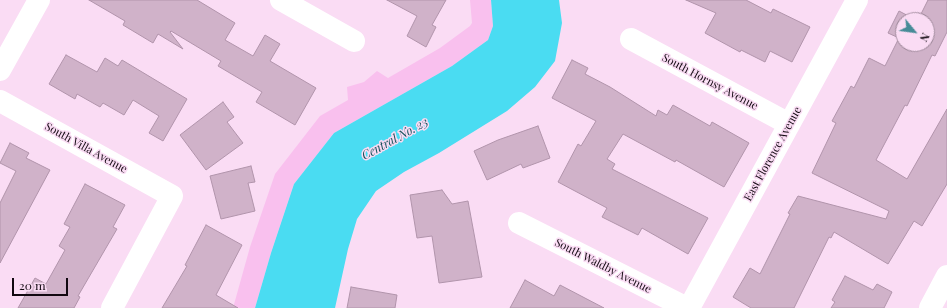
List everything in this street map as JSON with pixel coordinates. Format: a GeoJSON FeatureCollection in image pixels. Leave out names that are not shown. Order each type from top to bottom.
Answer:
{"type":"FeatureCollection","features":[{"type":"Feature","properties":{"kind":"street"},"geometry":{"type":"LineString","coordinates":[[0,70],[39,0]]}},
{"type":"Feature","properties":{"kind":"street"},"geometry":{"type":"LineString","coordinates":[[281,0],[354,41]]}},
{"type":"Feature","properties":{"kind":"street","name":"East Florence Avenue"},"geometry":{"type":"LineString","coordinates":[[688,308],[857,0]]}},
{"type":"Feature","properties":{"kind":"street","name":"South Hornsy Avenue"},"geometry":{"type":"LineString","coordinates":[[631,39],[789,124]]}},
{"type":"Feature","properties":{"kind":"street","name":"South Villa Avenue"},"geometry":{"type":"LineString","coordinates":[[0,101],[172,196],[112,308]]}},
{"type":"Feature","properties":{"kind":"street","name":"South Waldby Avenue"},"geometry":{"type":"LineString","coordinates":[[519,223],[688,308]]}},
{"type":"Feature","properties":{"kind":"street"},"geometry":{"type":"LineString","coordinates":[[930,308],[947,276]]}},
{"type":"Feature","properties":{"kind":"shaded area"},"geometry":{"type":"Polygon","coordinates":[[[470,0],[491,0],[493,26],[488,40],[452,66],[334,133],[294,184],[271,253],[255,308],[233,308],[250,247],[275,174],[320,116],[348,100],[347,87],[364,82],[377,71],[388,78],[440,48],[470,26],[472,23],[470,0]]]}},
{"type":"Feature","properties":{"kind":"water","name":"Central No. 23"},"geometry":{"type":"Polygon","coordinates":[[[491,0],[559,0],[562,23],[555,61],[535,87],[507,111],[439,153],[404,172],[376,191],[357,219],[348,249],[335,308],[255,308],[271,253],[294,184],[334,133],[452,66],[488,40],[493,26],[491,0]]]}},
{"type":"Feature","properties":{"kind":"building"},"geometry":{"type":"Polygon","coordinates":[[[89,0],[197,0],[235,23],[225,40],[253,56],[265,35],[280,44],[270,61],[316,88],[295,125],[256,102],[262,92],[218,66],[221,61],[171,31],[170,32],[183,49],[158,34],[153,43],[123,25],[125,21],[89,0]]]}},
{"type":"Feature","properties":{"kind":"building"},"geometry":{"type":"Polygon","coordinates":[[[387,0],[446,0],[432,25],[436,27],[426,47],[407,36],[417,16],[387,0]]]}},
{"type":"Feature","properties":{"kind":"building"},"geometry":{"type":"Polygon","coordinates":[[[686,0],[746,0],[771,13],[773,9],[810,27],[792,62],[770,51],[765,62],[741,50],[740,52],[705,33],[716,13],[686,0]]]}},
{"type":"Feature","properties":{"kind":"building"},"geometry":{"type":"Polygon","coordinates":[[[928,0],[947,0],[947,32],[935,56],[932,55],[907,106],[905,105],[876,160],[907,179],[947,109],[947,184],[922,226],[914,221],[888,264],[834,232],[831,238],[829,237],[794,308],[751,308],[733,297],[750,268],[760,274],[790,214],[788,213],[798,196],[886,219],[889,211],[812,173],[836,123],[832,121],[851,86],[854,88],[869,58],[885,66],[895,46],[895,52],[935,52],[935,12],[922,12],[928,0]]]}},
{"type":"Feature","properties":{"kind":"building"},"geometry":{"type":"Polygon","coordinates":[[[895,19],[895,36],[888,33],[895,19]]]}},
{"type":"Feature","properties":{"kind":"building"},"geometry":{"type":"Polygon","coordinates":[[[66,55],[97,72],[105,58],[118,66],[122,60],[187,99],[163,141],[149,133],[159,116],[133,100],[124,115],[103,103],[100,107],[77,94],[75,99],[49,84],[66,55]]]}},
{"type":"Feature","properties":{"kind":"building"},"geometry":{"type":"Polygon","coordinates":[[[572,60],[588,68],[585,74],[610,87],[656,116],[658,110],[667,115],[673,105],[710,126],[712,122],[749,143],[724,187],[676,160],[675,162],[623,134],[607,159],[615,164],[612,169],[708,218],[688,254],[642,228],[638,235],[602,217],[607,208],[558,182],[578,144],[581,146],[596,121],[552,98],[572,60]]]}},
{"type":"Feature","properties":{"kind":"building"},"geometry":{"type":"Polygon","coordinates":[[[223,102],[234,117],[227,122],[243,143],[206,170],[180,135],[223,102]]]}},
{"type":"Feature","properties":{"kind":"building"},"geometry":{"type":"Polygon","coordinates":[[[538,126],[550,158],[523,168],[521,164],[487,180],[474,151],[498,140],[538,126]]]}},
{"type":"Feature","properties":{"kind":"building"},"geometry":{"type":"Polygon","coordinates":[[[10,143],[29,153],[26,158],[50,170],[0,263],[0,203],[16,171],[0,163],[10,143]]]}},
{"type":"Feature","properties":{"kind":"building"},"geometry":{"type":"Polygon","coordinates":[[[251,166],[255,182],[248,183],[255,211],[221,219],[210,176],[251,166]]]}},
{"type":"Feature","properties":{"kind":"building"},"geometry":{"type":"Polygon","coordinates":[[[85,184],[125,205],[113,227],[117,229],[78,296],[80,297],[74,308],[18,308],[35,278],[46,284],[65,250],[59,246],[70,227],[64,224],[85,184]]]}},
{"type":"Feature","properties":{"kind":"building"},"geometry":{"type":"Polygon","coordinates":[[[442,190],[452,204],[468,201],[482,277],[439,283],[432,236],[417,238],[410,195],[442,190]]]}},
{"type":"Feature","properties":{"kind":"building"},"geometry":{"type":"Polygon","coordinates":[[[206,225],[242,245],[216,295],[238,308],[162,308],[187,266],[185,265],[206,225]]]}},
{"type":"Feature","properties":{"kind":"building"},"geometry":{"type":"Polygon","coordinates":[[[845,276],[873,290],[877,284],[892,292],[884,308],[831,308],[835,302],[832,300],[845,276]]]}},
{"type":"Feature","properties":{"kind":"building"},"geometry":{"type":"Polygon","coordinates":[[[525,280],[554,296],[560,285],[604,308],[510,308],[525,280]]]}},
{"type":"Feature","properties":{"kind":"building"},"geometry":{"type":"Polygon","coordinates":[[[351,287],[397,295],[395,308],[347,308],[351,287]]]}}]}
